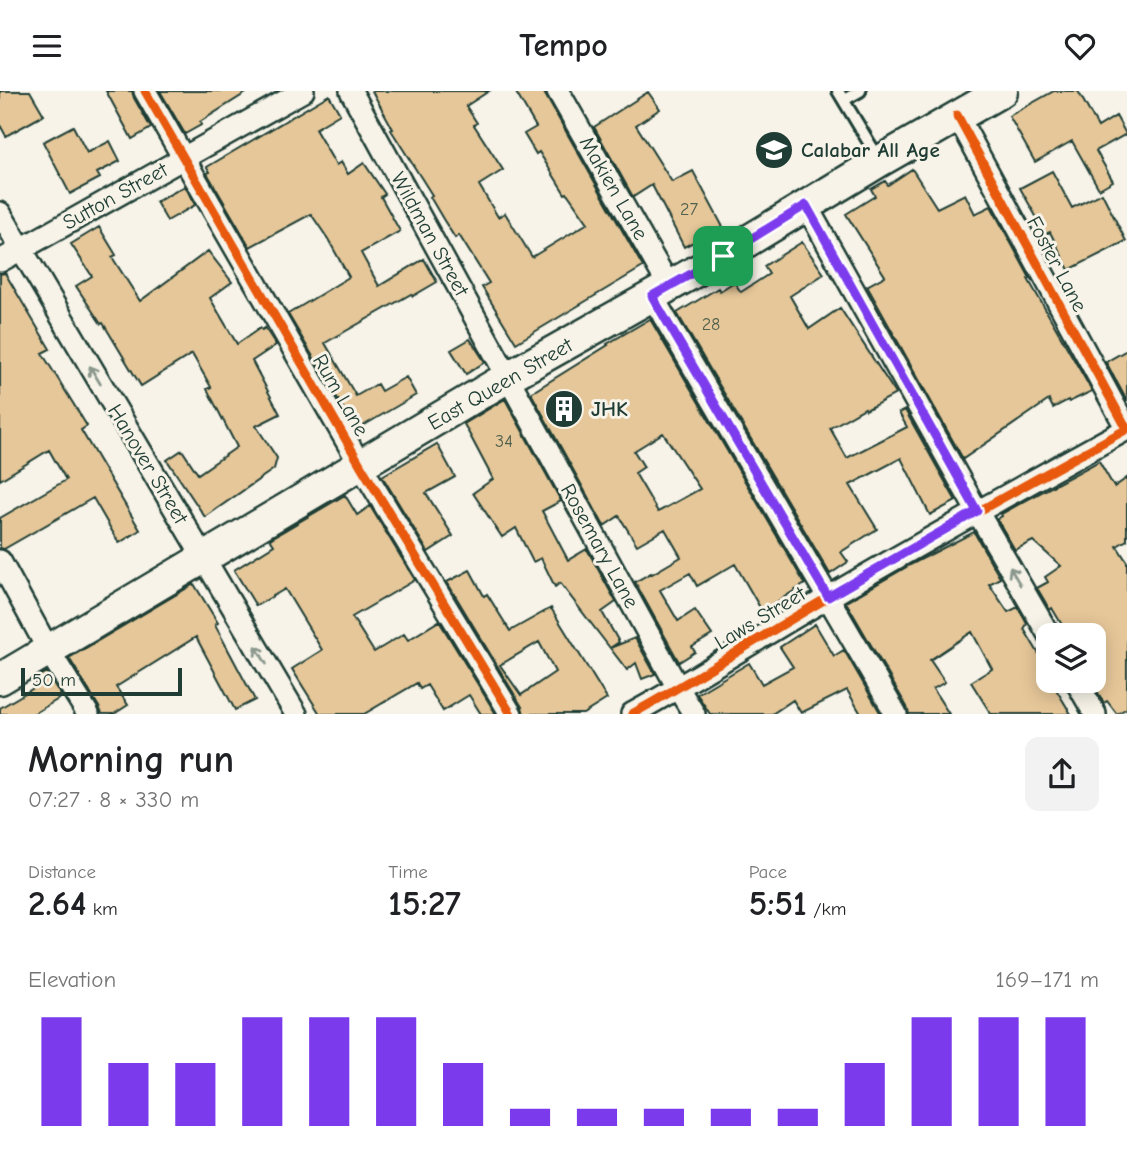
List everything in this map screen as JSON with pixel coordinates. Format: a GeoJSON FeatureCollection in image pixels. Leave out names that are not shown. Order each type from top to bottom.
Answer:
{"type":"FeatureCollection","features":[{"type":"Feature","properties":{"kind":"main road","name":"East Queen Street"},"geometry":{"type":"LineString","coordinates":[[0,679],[508,377],[723,256],[957,115],[1002,91]]}},
{"type":"Feature","properties":{"kind":"street","name":"Rum Lane"},"geometry":{"type":"LineString","coordinates":[[145,91],[361,466],[511,714]]}},
{"type":"Feature","properties":{"kind":"street","name":"Sutton Street"},"geometry":{"type":"LineString","coordinates":[[0,261],[303,91]]}},
{"type":"Feature","properties":{"kind":"street","name":"Wildman Street"},"geometry":{"type":"LineString","coordinates":[[351,91],[508,377]]}},
{"type":"Feature","properties":{"kind":"street","name":"Makien Lane"},"geometry":{"type":"LineString","coordinates":[[558,91],[660,291],[828,597],[896,714]]}},
{"type":"Feature","properties":{"kind":"street","name":"Foster Lane"},"geometry":{"type":"LineString","coordinates":[[957,115],[1127,429]]}},
{"type":"Feature","properties":{"kind":"street"},"geometry":{"type":"LineString","coordinates":[[806,205],[1042,623]]}},
{"type":"Feature","properties":{"kind":"street","name":"Hanover Street"},"geometry":{"type":"LineString","coordinates":[[0,213],[296,714]]}},
{"type":"Feature","properties":{"kind":"street","name":"Rosemary Lane"},"geometry":{"type":"LineString","coordinates":[[508,377],[694,714]]}},
{"type":"Feature","properties":{"kind":"street","name":"Laws Street"},"geometry":{"type":"LineString","coordinates":[[632,714],[977,511],[1127,429]]}},
{"type":"Feature","properties":{"kind":"street"},"geometry":{"type":"LineString","coordinates":[[0,561],[49,651],[88,714]]}},
{"type":"Feature","properties":{"kind":"street"},"geometry":{"type":"LineString","coordinates":[[1083,693],[1095,714]]}},
{"type":"Feature","properties":{"kind":"lane"},"geometry":{"type":"LineString","coordinates":[[860,91],[841,96],[880,161]]}},
{"type":"Feature","properties":{"kind":"building"},"geometry":{"type":"Polygon","coordinates":[[[0,91],[30,91],[44,115],[6,136],[0,125],[0,91]]]}},
{"type":"Feature","properties":{"kind":"building"},"geometry":{"type":"Polygon","coordinates":[[[106,91],[132,91],[151,128],[132,139],[106,91]]]}},
{"type":"Feature","properties":{"kind":"building"},"geometry":{"type":"Polygon","coordinates":[[[160,91],[249,91],[185,134],[160,91]]]}},
{"type":"Feature","properties":{"kind":"building"},"geometry":{"type":"Polygon","coordinates":[[[372,91],[489,91],[466,106],[477,123],[474,125],[503,170],[479,185],[498,217],[505,213],[532,257],[588,223],[524,134],[536,127],[515,91],[543,91],[643,267],[516,343],[482,287],[489,283],[459,235],[455,238],[443,219],[430,197],[432,195],[391,130],[393,129],[372,91]]]}},
{"type":"Feature","properties":{"kind":"building"},"geometry":{"type":"Polygon","coordinates":[[[1054,91],[1078,91],[1098,127],[1116,116],[1126,134],[1096,151],[1113,181],[1099,189],[1072,141],[1035,162],[1009,116],[1054,91]]]}},
{"type":"Feature","properties":{"kind":"building"},"geometry":{"type":"Polygon","coordinates":[[[648,92],[660,109],[636,125],[672,182],[693,171],[723,227],[684,247],[652,185],[633,197],[594,127],[648,92]]]}},
{"type":"Feature","properties":{"kind":"building"},"geometry":{"type":"Polygon","coordinates":[[[329,95],[340,114],[315,129],[336,165],[341,162],[348,174],[364,163],[385,194],[381,197],[400,231],[361,253],[379,286],[424,259],[437,282],[325,343],[356,396],[377,384],[381,391],[406,377],[416,395],[356,430],[288,314],[349,277],[328,239],[311,214],[250,247],[207,173],[210,172],[207,167],[329,95]]]}},
{"type":"Feature","properties":{"kind":"building"},"geometry":{"type":"Polygon","coordinates":[[[73,126],[87,153],[110,141],[120,161],[97,173],[100,178],[70,194],[43,142],[73,126]]]}},
{"type":"Feature","properties":{"kind":"building"},"geometry":{"type":"Polygon","coordinates":[[[912,169],[937,208],[965,194],[975,214],[991,206],[1030,278],[1028,279],[1092,391],[1053,408],[1049,400],[963,459],[867,286],[885,276],[846,214],[875,196],[871,189],[885,181],[888,185],[912,169]]]}},
{"type":"Feature","properties":{"kind":"building"},"geometry":{"type":"Polygon","coordinates":[[[1052,171],[1072,208],[1102,193],[1126,241],[1069,270],[1050,232],[1046,234],[1020,188],[1052,171]]]}},
{"type":"Feature","properties":{"kind":"building"},"geometry":{"type":"Polygon","coordinates":[[[185,186],[195,205],[167,221],[156,202],[185,186]]]}},
{"type":"Feature","properties":{"kind":"building"},"geometry":{"type":"Polygon","coordinates":[[[99,227],[116,255],[112,257],[140,301],[208,251],[232,282],[210,298],[237,344],[260,328],[265,328],[276,345],[252,361],[280,414],[256,426],[277,458],[274,469],[205,517],[167,460],[182,450],[198,474],[237,447],[207,389],[211,387],[192,354],[141,386],[103,323],[101,324],[76,286],[92,276],[71,244],[99,227]]]}},
{"type":"Feature","properties":{"kind":"building"},"geometry":{"type":"Polygon","coordinates":[[[802,242],[824,274],[790,296],[809,329],[840,308],[896,394],[830,428],[847,458],[907,427],[899,413],[905,410],[956,501],[930,515],[901,458],[850,485],[877,529],[841,552],[848,562],[830,574],[677,313],[718,288],[720,291],[734,282],[741,292],[769,274],[764,266],[802,242]]]}},
{"type":"Feature","properties":{"kind":"building"},"geometry":{"type":"Polygon","coordinates":[[[5,273],[50,349],[42,353],[87,426],[81,430],[140,530],[119,543],[93,498],[4,549],[0,548],[0,518],[66,480],[49,450],[0,480],[0,274],[5,273]]]}},
{"type":"Feature","properties":{"kind":"building"},"geometry":{"type":"Polygon","coordinates":[[[650,319],[805,584],[762,611],[735,564],[697,586],[690,573],[660,590],[678,621],[695,610],[712,635],[692,647],[695,652],[679,662],[635,582],[681,557],[665,529],[637,545],[619,516],[604,526],[531,393],[650,319]],[[663,433],[634,451],[644,467],[635,473],[658,512],[700,489],[663,433]]]}},
{"type":"Feature","properties":{"kind":"building"},"geometry":{"type":"Polygon","coordinates":[[[470,339],[485,362],[466,374],[451,350],[470,339]]]}},
{"type":"Feature","properties":{"kind":"building"},"geometry":{"type":"Polygon","coordinates":[[[1127,350],[1127,401],[1106,362],[1127,350]]]}},
{"type":"Feature","properties":{"kind":"building"},"geometry":{"type":"Polygon","coordinates":[[[505,399],[561,501],[542,511],[568,560],[587,549],[616,602],[602,612],[619,642],[610,648],[560,583],[555,587],[541,558],[533,562],[516,528],[502,537],[473,493],[493,479],[464,424],[505,399]]]}},
{"type":"Feature","properties":{"kind":"building"},"geometry":{"type":"Polygon","coordinates":[[[437,444],[455,477],[426,493],[453,536],[428,552],[382,476],[437,444]]]}},
{"type":"Feature","properties":{"kind":"building"},"geometry":{"type":"Polygon","coordinates":[[[1099,461],[1114,487],[1127,478],[1127,540],[1117,546],[1127,562],[1127,708],[1117,714],[1107,701],[1104,703],[1098,693],[1106,693],[1106,623],[1061,623],[1037,588],[1048,582],[1045,577],[1061,566],[1033,541],[1015,550],[997,519],[1001,514],[1099,461]]]}},
{"type":"Feature","properties":{"kind":"building"},"geometry":{"type":"Polygon","coordinates":[[[345,495],[357,515],[370,506],[415,580],[352,617],[374,652],[404,634],[408,640],[439,621],[496,714],[481,714],[469,695],[443,711],[427,685],[420,689],[417,683],[364,714],[320,714],[292,669],[322,650],[285,589],[256,606],[234,570],[274,545],[270,539],[345,495]]]}},
{"type":"Feature","properties":{"kind":"building"},"geometry":{"type":"Polygon","coordinates":[[[974,532],[1000,578],[989,584],[1008,612],[1018,607],[1027,624],[1024,629],[1036,649],[1036,693],[1058,693],[1071,714],[991,714],[971,682],[992,669],[972,632],[930,660],[945,682],[933,689],[949,714],[909,714],[846,602],[974,532]]]}},
{"type":"Feature","properties":{"kind":"building"},"geometry":{"type":"Polygon","coordinates":[[[470,570],[484,596],[487,594],[510,631],[551,608],[607,699],[583,714],[524,714],[447,582],[470,570]],[[539,642],[500,665],[521,695],[555,672],[539,642]]]}},
{"type":"Feature","properties":{"kind":"building"},"geometry":{"type":"Polygon","coordinates":[[[194,584],[218,623],[215,625],[255,700],[235,710],[196,637],[116,687],[128,705],[114,714],[102,714],[69,658],[194,584]]]}},
{"type":"Feature","properties":{"kind":"building"},"geometry":{"type":"Polygon","coordinates":[[[815,624],[834,656],[844,650],[881,714],[861,714],[847,690],[801,713],[793,700],[772,714],[710,714],[697,694],[749,663],[762,684],[793,667],[780,647],[815,624]]]}},
{"type":"Feature","properties":{"kind":"building"},"geometry":{"type":"Polygon","coordinates":[[[635,638],[655,674],[642,679],[636,663],[627,670],[610,648],[635,638]]]}},
{"type":"Feature","properties":{"kind":"building"},"geometry":{"type":"Polygon","coordinates":[[[46,672],[62,697],[33,714],[0,714],[0,708],[37,686],[33,680],[46,672]]]}},
{"type":"Feature","properties":{"kind":"cycle path"},"geometry":{"type":"LineString","coordinates":[[145,91],[361,466],[511,714]]}},
{"type":"Feature","properties":{"kind":"cycle path"},"geometry":{"type":"LineString","coordinates":[[632,714],[804,611],[1127,429],[957,115]]}},
{"type":"Feature","properties":{"kind":"place","name":"Calabar All Age"},"geometry":{"type":"Point","coordinates":[774,150]}},
{"type":"Feature","properties":{"kind":"place","name":"JHK"},"geometry":{"type":"Point","coordinates":[564,409]}},
{"type":"Feature","properties":{"kind":"route"},"geometry":{"type":"LineString","coordinates":[[806,205],[977,511],[828,597],[652,296],[723,256],[806,205]]}}]}
